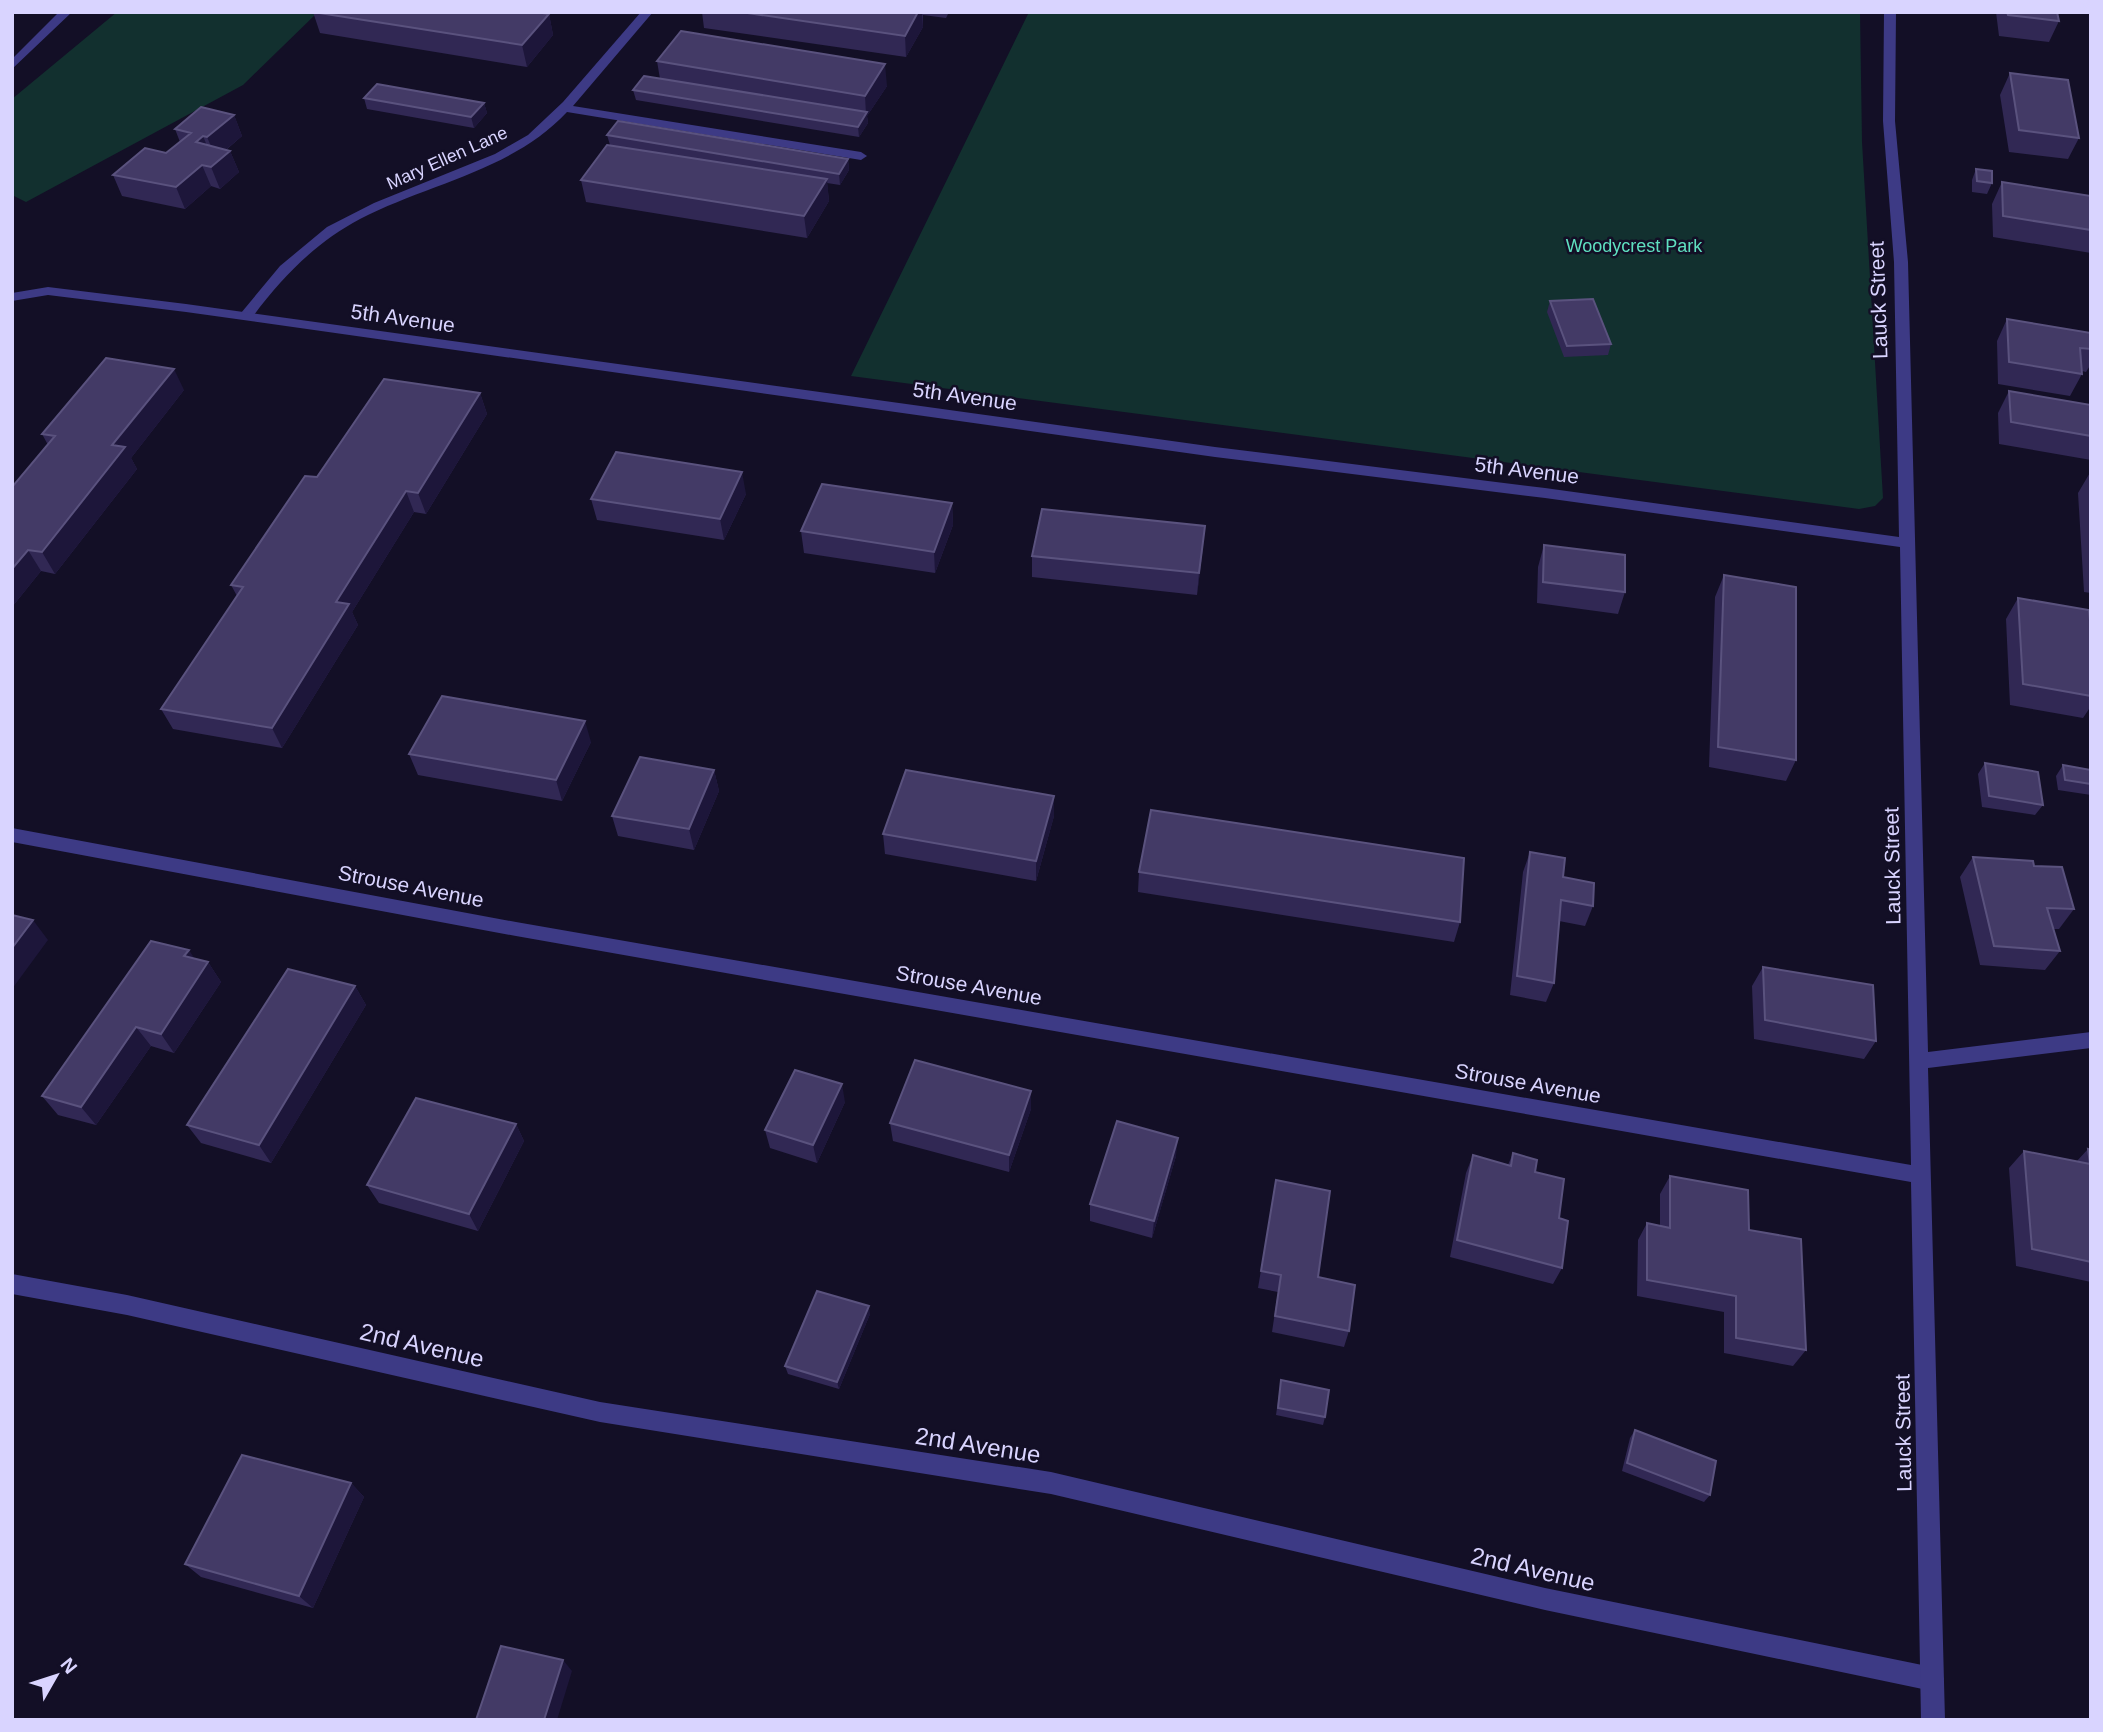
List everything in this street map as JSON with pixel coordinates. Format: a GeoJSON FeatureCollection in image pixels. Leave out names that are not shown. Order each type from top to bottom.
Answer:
{"type":"FeatureCollection","features":[{"type":"Feature","properties":{"kind":"street"},"geometry":{"type":"LineString","coordinates":[[12,66],[66,12]]}},
{"type":"Feature","properties":{"kind":"street","name":"Mary Ellen Lane"},"geometry":{"type":"LineString","coordinates":[[246,316],[285,269],[333,229],[492,160],[524,143],[555,119],[647,12]]}},
{"type":"Feature","properties":{"kind":"street","name":"Lauck Street"},"geometry":{"type":"LineString","coordinates":[[1890,12],[1889,121],[1901,262],[1933,1720]]}},
{"type":"Feature","properties":{"kind":"street"},"geometry":{"type":"LineString","coordinates":[[564,108],[861,156]]}},
{"type":"Feature","properties":{"kind":"street","name":"5th Avenue"},"geometry":{"type":"LineString","coordinates":[[15,296],[48,290],[1215,452],[1545,493],[1907,543]]}},
{"type":"Feature","properties":{"kind":"street","name":"Strouse Avenue"},"geometry":{"type":"LineString","coordinates":[[12,835],[516,929],[1920,1175]]}},
{"type":"Feature","properties":{"kind":"street"},"geometry":{"type":"LineString","coordinates":[[1920,1061],[2091,1040]]}},
{"type":"Feature","properties":{"kind":"street","name":"2nd Avenue"},"geometry":{"type":"LineString","coordinates":[[12,1284],[127,1305],[600,1412],[1051,1483],[1545,1600],[1932,1679]]}},
{"type":"Feature","properties":{"kind":"green space"},"geometry":{"type":"Polygon","coordinates":[[[117,12],[318,12],[243,85],[26,202],[12,195],[12,99],[117,12]]]}},
{"type":"Feature","properties":{"kind":"green space","name":"Woodycrest Park"},"geometry":{"type":"Polygon","coordinates":[[[1029,12],[1860,12],[1862,142],[1883,498],[1875,506],[1859,509],[851,376],[1029,12]]]}},
{"type":"Feature","properties":{"kind":"building"},"geometry":{"type":"Polygon","coordinates":[[[313,12],[536,12],[549,14],[522,45],[313,12]]]}},
{"type":"Feature","properties":{"kind":"building"},"geometry":{"type":"Polygon","coordinates":[[[741,12],[918,12],[905,36],[741,12]]]}},
{"type":"Feature","properties":{"kind":"building"},"geometry":{"type":"Polygon","coordinates":[[[2007,12],[2057,12],[2059,21],[2008,15],[2007,12]]]}},
{"type":"Feature","properties":{"kind":"building"},"geometry":{"type":"Polygon","coordinates":[[[681,31],[885,64],[865,96],[657,61],[681,31]]]}},
{"type":"Feature","properties":{"kind":"building"},"geometry":{"type":"Polygon","coordinates":[[[2010,73],[2068,80],[2079,138],[2019,130],[2010,73]]]}},
{"type":"Feature","properties":{"kind":"building"},"geometry":{"type":"Polygon","coordinates":[[[644,76],[867,112],[858,127],[633,90],[644,76]]]}},
{"type":"Feature","properties":{"kind":"building"},"geometry":{"type":"Polygon","coordinates":[[[377,84],[484,103],[471,117],[364,98],[377,84]]]}},
{"type":"Feature","properties":{"kind":"building"},"geometry":{"type":"Polygon","coordinates":[[[201,107],[234,115],[207,137],[203,136],[196,142],[230,151],[211,167],[202,165],[176,187],[113,175],[145,148],[166,153],[191,133],[175,129],[201,107]]]}},
{"type":"Feature","properties":{"kind":"building"},"geometry":{"type":"Polygon","coordinates":[[[618,121],[848,159],[839,174],[607,135],[618,121]]]}},
{"type":"Feature","properties":{"kind":"building"},"geometry":{"type":"Polygon","coordinates":[[[607,145],[827,179],[804,216],[581,180],[607,145]]]}},
{"type":"Feature","properties":{"kind":"building"},"geometry":{"type":"Polygon","coordinates":[[[1976,169],[1992,171],[1992,183],[1977,181],[1976,169]]]}},
{"type":"Feature","properties":{"kind":"building"},"geometry":{"type":"Polygon","coordinates":[[[2002,182],[2091,196],[2091,230],[2003,216],[2002,182]]]}},
{"type":"Feature","properties":{"kind":"building"},"geometry":{"type":"Polygon","coordinates":[[[1593,299],[1611,344],[1567,346],[1550,301],[1593,299]]]}},
{"type":"Feature","properties":{"kind":"building"},"geometry":{"type":"Polygon","coordinates":[[[2007,319],[2091,333],[2091,349],[2080,348],[2082,374],[2009,362],[2007,319]]]}},
{"type":"Feature","properties":{"kind":"building"},"geometry":{"type":"Polygon","coordinates":[[[106,358],[174,369],[112,445],[125,447],[42,552],[28,550],[12,569],[12,487],[55,436],[42,434],[106,358]]]}},
{"type":"Feature","properties":{"kind":"building"},"geometry":{"type":"Polygon","coordinates":[[[384,379],[480,393],[418,493],[406,491],[336,602],[349,604],[272,728],[161,709],[243,587],[231,585],[305,476],[317,477],[384,379]]]}},
{"type":"Feature","properties":{"kind":"building"},"geometry":{"type":"Polygon","coordinates":[[[2009,391],[2091,405],[2091,436],[2011,422],[2009,391]]]}},
{"type":"Feature","properties":{"kind":"building"},"geometry":{"type":"Polygon","coordinates":[[[616,452],[742,472],[720,519],[591,499],[616,452]]]}},
{"type":"Feature","properties":{"kind":"building"},"geometry":{"type":"Polygon","coordinates":[[[822,484],[952,503],[934,552],[801,531],[822,484]]]}},
{"type":"Feature","properties":{"kind":"building"},"geometry":{"type":"Polygon","coordinates":[[[1042,509],[1205,526],[1199,573],[1032,556],[1042,509]]]}},
{"type":"Feature","properties":{"kind":"building"},"geometry":{"type":"Polygon","coordinates":[[[1544,545],[1625,555],[1625,592],[1543,582],[1544,545]]]}},
{"type":"Feature","properties":{"kind":"building"},"geometry":{"type":"Polygon","coordinates":[[[1724,575],[1796,587],[1796,760],[1718,747],[1724,575]]]}},
{"type":"Feature","properties":{"kind":"building"},"geometry":{"type":"Polygon","coordinates":[[[2018,598],[2089,610],[2091,696],[2023,684],[2018,598]]]}},
{"type":"Feature","properties":{"kind":"building"},"geometry":{"type":"Polygon","coordinates":[[[442,696],[585,721],[556,780],[409,754],[442,696]]]}},
{"type":"Feature","properties":{"kind":"building"},"geometry":{"type":"Polygon","coordinates":[[[640,757],[714,770],[689,829],[612,816],[640,757]]]}},
{"type":"Feature","properties":{"kind":"building"},"geometry":{"type":"Polygon","coordinates":[[[1985,763],[2038,772],[2043,805],[1989,796],[1985,763]]]}},
{"type":"Feature","properties":{"kind":"building"},"geometry":{"type":"Polygon","coordinates":[[[2063,765],[2091,770],[2091,784],[2065,780],[2063,765]]]}},
{"type":"Feature","properties":{"kind":"building"},"geometry":{"type":"Polygon","coordinates":[[[906,770],[1054,796],[1036,861],[883,834],[906,770]]]}},
{"type":"Feature","properties":{"kind":"building"},"geometry":{"type":"Polygon","coordinates":[[[1151,810],[1464,858],[1460,922],[1139,872],[1151,810]]]}},
{"type":"Feature","properties":{"kind":"building"},"geometry":{"type":"Polygon","coordinates":[[[1530,852],[1565,858],[1563,877],[1594,883],[1593,906],[1561,900],[1554,983],[1517,976],[1530,852]]]}},
{"type":"Feature","properties":{"kind":"building"},"geometry":{"type":"Polygon","coordinates":[[[1973,857],[2033,861],[2034,866],[2062,867],[2074,909],[2047,908],[2060,951],[1994,946],[1973,857]]]}},
{"type":"Feature","properties":{"kind":"building"},"geometry":{"type":"Polygon","coordinates":[[[12,915],[33,920],[12,948],[12,915]]]}},
{"type":"Feature","properties":{"kind":"building"},"geometry":{"type":"Polygon","coordinates":[[[151,941],[189,950],[184,956],[208,962],[161,1034],[136,1027],[81,1107],[42,1096],[151,941]]]}},
{"type":"Feature","properties":{"kind":"building"},"geometry":{"type":"Polygon","coordinates":[[[1763,967],[1873,985],[1876,1041],[1765,1020],[1763,967]]]}},
{"type":"Feature","properties":{"kind":"building"},"geometry":{"type":"Polygon","coordinates":[[[288,969],[355,986],[259,1145],[187,1125],[288,969]]]}},
{"type":"Feature","properties":{"kind":"building"},"geometry":{"type":"Polygon","coordinates":[[[915,1060],[1031,1091],[1009,1155],[890,1123],[915,1060]]]}},
{"type":"Feature","properties":{"kind":"building"},"geometry":{"type":"Polygon","coordinates":[[[795,1070],[842,1084],[813,1145],[765,1130],[795,1070]]]}},
{"type":"Feature","properties":{"kind":"building"},"geometry":{"type":"Polygon","coordinates":[[[416,1098],[516,1124],[469,1214],[367,1185],[416,1098]]]}},
{"type":"Feature","properties":{"kind":"building"},"geometry":{"type":"Polygon","coordinates":[[[1117,1121],[1178,1138],[1154,1221],[1090,1204],[1117,1121]]]}},
{"type":"Feature","properties":{"kind":"building"},"geometry":{"type":"Polygon","coordinates":[[[2088,1149],[2091,1150],[2091,1262],[2032,1249],[2024,1151],[2090,1164],[2088,1149]]]}},
{"type":"Feature","properties":{"kind":"building"},"geometry":{"type":"Polygon","coordinates":[[[1513,1153],[1537,1160],[1535,1172],[1564,1179],[1559,1218],[1568,1221],[1562,1268],[1457,1240],[1473,1155],[1511,1166],[1513,1153]]]}},
{"type":"Feature","properties":{"kind":"building"},"geometry":{"type":"Polygon","coordinates":[[[1670,1176],[1748,1190],[1749,1230],[1801,1239],[1806,1350],[1736,1338],[1736,1296],[1647,1280],[1647,1223],[1670,1228],[1670,1176]]]}},
{"type":"Feature","properties":{"kind":"building"},"geometry":{"type":"Polygon","coordinates":[[[1276,1180],[1330,1191],[1318,1277],[1355,1285],[1349,1331],[1275,1316],[1281,1275],[1261,1271],[1276,1180]]]}},
{"type":"Feature","properties":{"kind":"building"},"geometry":{"type":"Polygon","coordinates":[[[817,1291],[869,1306],[837,1382],[785,1366],[817,1291]]]}},
{"type":"Feature","properties":{"kind":"building"},"geometry":{"type":"Polygon","coordinates":[[[1281,1380],[1329,1390],[1325,1417],[1278,1408],[1281,1380]]]}},
{"type":"Feature","properties":{"kind":"building"},"geometry":{"type":"Polygon","coordinates":[[[1635,1430],[1716,1461],[1710,1495],[1627,1463],[1635,1430]]]}},
{"type":"Feature","properties":{"kind":"building"},"geometry":{"type":"Polygon","coordinates":[[[242,1455],[351,1483],[299,1596],[185,1564],[242,1455]]]}},
{"type":"Feature","properties":{"kind":"building"},"geometry":{"type":"Polygon","coordinates":[[[501,1646],[563,1660],[544,1720],[476,1720],[501,1646]]]}}]}
